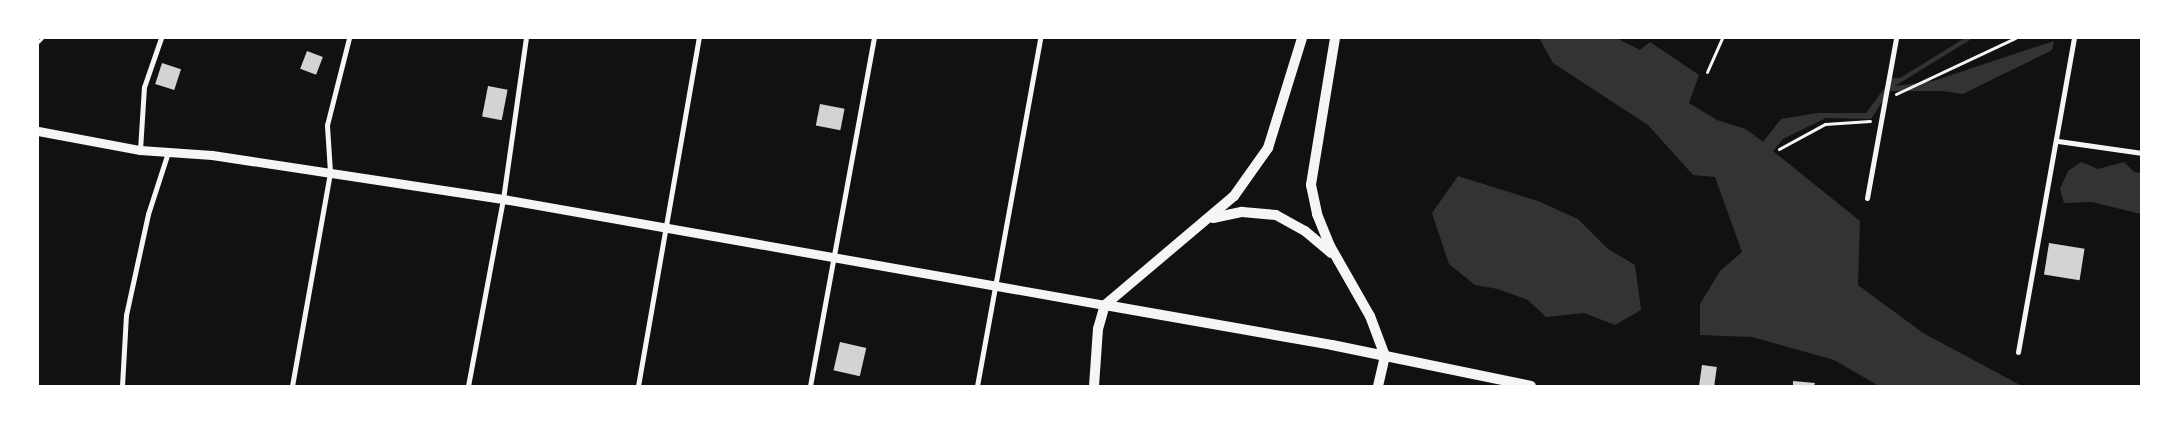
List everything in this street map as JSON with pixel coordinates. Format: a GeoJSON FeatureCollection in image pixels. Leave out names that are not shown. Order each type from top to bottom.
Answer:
{"type":"FeatureCollection","features":[{"type":"Feature","properties":{"kind":"main road"},"geometry":{"type":"LineString","coordinates":[[1094,386],[1098,329],[1105,305],[1166,251],[1213,218],[1234,196],[1268,148],[1302,38]]}},
{"type":"Feature","properties":{"kind":"main road"},"geometry":{"type":"LineString","coordinates":[[1335,38],[1312,185],[1317,214],[1336,257],[1370,316],[1385,356],[1378,386]]}},
{"type":"Feature","properties":{"kind":"main road"},"geometry":{"type":"LineString","coordinates":[[1213,218],[1242,212],[1276,215],[1305,231],[1336,257]]}},
{"type":"Feature","properties":{"kind":"main road"},"geometry":{"type":"LineString","coordinates":[[1105,305],[1385,356],[1492,383],[1531,386]]}},
{"type":"Feature","properties":{"kind":"street"},"geometry":{"type":"LineString","coordinates":[[140,150],[144,86],[161,38]]}},
{"type":"Feature","properties":{"kind":"street"},"geometry":{"type":"LineString","coordinates":[[292,386],[330,172],[327,126],[349,38]]}},
{"type":"Feature","properties":{"kind":"street"},"geometry":{"type":"LineString","coordinates":[[468,386],[503,199],[526,38]]}},
{"type":"Feature","properties":{"kind":"street"},"geometry":{"type":"LineString","coordinates":[[638,386],[699,38]]}},
{"type":"Feature","properties":{"kind":"street"},"geometry":{"type":"LineString","coordinates":[[810,386],[832,257],[874,38]]}},
{"type":"Feature","properties":{"kind":"street"},"geometry":{"type":"LineString","coordinates":[[977,386],[1040,38]]}},
{"type":"Feature","properties":{"kind":"street"},"geometry":{"type":"LineString","coordinates":[[1867,198],[1896,38]]}},
{"type":"Feature","properties":{"kind":"street"},"geometry":{"type":"LineString","coordinates":[[2018,352],[2058,141],[2074,38]]}},
{"type":"Feature","properties":{"kind":"street"},"geometry":{"type":"LineString","coordinates":[[38,132],[140,150],[330,172],[503,199],[1105,305]]}},
{"type":"Feature","properties":{"kind":"street"},"geometry":{"type":"LineString","coordinates":[[2058,141],[2142,153]]}},
{"type":"Feature","properties":{"kind":"street"},"geometry":{"type":"LineString","coordinates":[[122,386],[126,315],[148,214],[168,152]]}},
{"type":"Feature","properties":{"kind":"path"},"geometry":{"type":"LineString","coordinates":[[38,42],[42,38]]}},
{"type":"Feature","properties":{"kind":"path"},"geometry":{"type":"LineString","coordinates":[[1707,72],[1722,38]]}},
{"type":"Feature","properties":{"kind":"path"},"geometry":{"type":"LineString","coordinates":[[1900,92],[1914,83],[2015,38]]}},
{"type":"Feature","properties":{"kind":"path"},"geometry":{"type":"LineString","coordinates":[[1779,149],[1825,124],[1881,120]]}},
{"type":"Feature","properties":{"kind":"shaded area"},"geometry":{"type":"Polygon","coordinates":[[[1539,38],[1616,38],[1640,50],[1650,42],[1699,75],[1689,103],[1717,120],[1746,129],[1763,142],[1781,119],[1817,113],[1866,113],[1892,78],[1900,78],[1965,38],[1973,38],[1895,86],[1933,81],[2054,41],[2052,50],[1963,94],[1942,91],[1889,91],[1871,119],[1826,118],[1783,139],[1773,151],[1860,221],[1858,285],[1923,333],[2022,386],[1879,386],[1834,360],[1752,337],[1700,335],[1700,304],[1720,271],[1742,252],[1715,177],[1693,175],[1648,125],[1553,63],[1539,38]]]}},
{"type":"Feature","properties":{"kind":"shaded area"},"geometry":{"type":"Polygon","coordinates":[[[2081,162],[2098,169],[2124,162],[2134,172],[2141,173],[2141,214],[2092,202],[2064,203],[2060,189],[2068,171],[2081,162]]]}},
{"type":"Feature","properties":{"kind":"shaded area"},"geometry":{"type":"Polygon","coordinates":[[[1458,176],[1538,201],[1578,219],[1608,249],[1635,265],[1641,310],[1615,325],[1584,313],[1546,317],[1528,300],[1498,289],[1475,285],[1449,264],[1432,213],[1458,176]]]}},
{"type":"Feature","properties":{"kind":"building"},"geometry":{"type":"Polygon","coordinates":[[[307,51],[323,57],[316,75],[300,69],[307,51]]]}},
{"type":"Feature","properties":{"kind":"building"},"geometry":{"type":"Polygon","coordinates":[[[162,63],[181,69],[174,90],[155,84],[162,63]]]}},
{"type":"Feature","properties":{"kind":"building"},"geometry":{"type":"Polygon","coordinates":[[[488,86],[508,90],[502,120],[482,116],[488,86]]]}},
{"type":"Feature","properties":{"kind":"building"},"geometry":{"type":"Polygon","coordinates":[[[820,104],[845,109],[840,130],[816,126],[820,104]]]}},
{"type":"Feature","properties":{"kind":"building"},"geometry":{"type":"Polygon","coordinates":[[[2049,243],[2085,249],[2080,280],[2044,275],[2049,243]]]}},
{"type":"Feature","properties":{"kind":"building"},"geometry":{"type":"Polygon","coordinates":[[[840,342],[866,348],[860,376],[833,370],[840,342]]]}},
{"type":"Feature","properties":{"kind":"building"},"geometry":{"type":"Polygon","coordinates":[[[1702,365],[1717,367],[1714,386],[1699,386],[1702,365]]]}},
{"type":"Feature","properties":{"kind":"building"},"geometry":{"type":"Polygon","coordinates":[[[1793,381],[1815,383],[1814,386],[1793,386],[1793,381]]]}}]}
